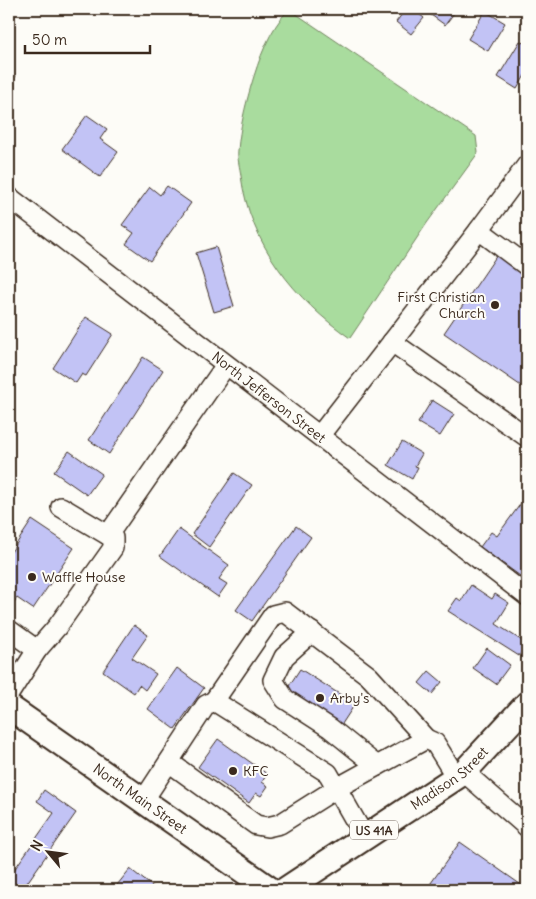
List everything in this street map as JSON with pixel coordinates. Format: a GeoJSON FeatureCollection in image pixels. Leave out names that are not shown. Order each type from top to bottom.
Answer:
{"type":"FeatureCollection","features":[{"type":"Feature","properties":{"kind":"main road","name":"Madison Street"},"geometry":{"type":"LineString","coordinates":[[285,890],[460,774],[527,704]]}},
{"type":"Feature","properties":{"kind":"main road","name":"North Main Street"},"geometry":{"type":"LineString","coordinates":[[9,707],[271,890]]}},
{"type":"Feature","properties":{"kind":"street"},"geometry":{"type":"LineString","coordinates":[[320,435],[527,165]]}},
{"type":"Feature","properties":{"kind":"street","name":"North Jefferson Street"},"geometry":{"type":"LineString","coordinates":[[9,197],[527,596]]}},
{"type":"Feature","properties":{"kind":"street"},"geometry":{"type":"LineString","coordinates":[[479,230],[527,266]]}},
{"type":"Feature","properties":{"kind":"street"},"geometry":{"type":"LineString","coordinates":[[392,342],[527,437]]}},
{"type":"Feature","properties":{"kind":"street"},"geometry":{"type":"LineString","coordinates":[[108,535],[226,366]]}},
{"type":"Feature","properties":{"kind":"street"},"geometry":{"type":"LineString","coordinates":[[9,694],[37,650],[58,627],[111,552],[114,542],[108,535],[61,507]]}},
{"type":"Feature","properties":{"kind":"street"},"geometry":{"type":"LineString","coordinates":[[143,801],[206,705],[214,701],[273,614],[285,612],[369,676],[426,739],[435,743],[460,774],[527,826]]}},
{"type":"Feature","properties":{"kind":"street"},"geometry":{"type":"LineString","coordinates":[[9,630],[37,650]]}},
{"type":"Feature","properties":{"kind":"street"},"geometry":{"type":"LineString","coordinates":[[312,632],[284,657],[273,680],[285,699],[330,728],[377,766]]}},
{"type":"Feature","properties":{"kind":"street"},"geometry":{"type":"LineString","coordinates":[[214,701],[328,772],[364,836]]}},
{"type":"Feature","properties":{"kind":"street"},"geometry":{"type":"LineString","coordinates":[[169,762],[256,825],[267,827],[280,824],[337,788],[426,739]]}},
{"type":"Feature","properties":{"kind":"green space"},"geometry":{"type":"Polygon","coordinates":[[[289,9],[476,136],[478,153],[427,223],[350,338],[311,306],[278,268],[254,225],[246,201],[241,176],[238,156],[239,142],[251,86],[270,35],[289,9]]]}},
{"type":"Feature","properties":{"kind":"building"},"geometry":{"type":"Polygon","coordinates":[[[406,9],[413,9],[424,18],[411,34],[396,22],[406,9]]]}},
{"type":"Feature","properties":{"kind":"building"},"geometry":{"type":"Polygon","coordinates":[[[435,9],[457,9],[445,25],[431,15],[435,9]]]}},
{"type":"Feature","properties":{"kind":"building"},"geometry":{"type":"Polygon","coordinates":[[[485,11],[505,23],[488,51],[468,39],[485,11]]]}},
{"type":"Feature","properties":{"kind":"building"},"geometry":{"type":"Polygon","coordinates":[[[520,41],[527,45],[527,72],[517,89],[498,77],[520,41]]]}},
{"type":"Feature","properties":{"kind":"building"},"geometry":{"type":"Polygon","coordinates":[[[9,71],[16,76],[9,86],[9,71]]]}},
{"type":"Feature","properties":{"kind":"building"},"geometry":{"type":"Polygon","coordinates":[[[87,115],[107,129],[100,139],[118,152],[100,177],[62,149],[87,115]]]}},
{"type":"Feature","properties":{"kind":"building"},"geometry":{"type":"Polygon","coordinates":[[[167,186],[191,203],[150,261],[126,244],[134,233],[122,225],[150,187],[160,195],[167,186]]]}},
{"type":"Feature","properties":{"kind":"building"},"geometry":{"type":"Polygon","coordinates":[[[216,247],[234,306],[214,312],[196,253],[216,247]]]}},
{"type":"Feature","properties":{"kind":"building","name":"First Christian Church"},"geometry":{"type":"Polygon","coordinates":[[[497,255],[527,276],[527,390],[444,333],[497,255]]]}},
{"type":"Feature","properties":{"kind":"building"},"geometry":{"type":"Polygon","coordinates":[[[86,317],[113,334],[86,376],[82,374],[76,383],[53,368],[86,317]]]}},
{"type":"Feature","properties":{"kind":"building"},"geometry":{"type":"Polygon","coordinates":[[[143,357],[163,370],[109,454],[89,440],[143,357]]]}},
{"type":"Feature","properties":{"kind":"building"},"geometry":{"type":"Polygon","coordinates":[[[527,390],[527,404],[521,400],[527,390]]]}},
{"type":"Feature","properties":{"kind":"building"},"geometry":{"type":"Polygon","coordinates":[[[432,400],[454,414],[440,436],[418,423],[432,400]]]}},
{"type":"Feature","properties":{"kind":"building"},"geometry":{"type":"Polygon","coordinates":[[[402,442],[422,454],[415,466],[418,467],[412,479],[388,465],[402,442]]]}},
{"type":"Feature","properties":{"kind":"building"},"geometry":{"type":"Polygon","coordinates":[[[69,451],[102,474],[87,495],[54,472],[69,451]]]}},
{"type":"Feature","properties":{"kind":"building"},"geometry":{"type":"Polygon","coordinates":[[[234,473],[252,485],[209,547],[192,534],[234,473]]]}},
{"type":"Feature","properties":{"kind":"building"},"geometry":{"type":"Polygon","coordinates":[[[527,495],[527,581],[480,547],[491,532],[497,536],[527,495]]]}},
{"type":"Feature","properties":{"kind":"building","name":"Waffle House"},"geometry":{"type":"Polygon","coordinates":[[[32,520],[74,548],[33,609],[17,598],[14,602],[9,598],[9,555],[32,520]]]}},
{"type":"Feature","properties":{"kind":"building"},"geometry":{"type":"Polygon","coordinates":[[[296,526],[311,537],[252,621],[236,610],[296,526]]]}},
{"type":"Feature","properties":{"kind":"building"},"geometry":{"type":"Polygon","coordinates":[[[179,529],[229,565],[219,579],[227,584],[218,597],[160,556],[179,529]]]}},
{"type":"Feature","properties":{"kind":"building"},"geometry":{"type":"Polygon","coordinates":[[[471,585],[492,599],[495,594],[509,603],[496,624],[527,644],[519,656],[448,611],[457,598],[461,601],[471,585]]]}},
{"type":"Feature","properties":{"kind":"building"},"geometry":{"type":"Polygon","coordinates":[[[134,625],[148,635],[132,658],[156,674],[145,690],[139,685],[134,693],[103,671],[134,625]]]}},
{"type":"Feature","properties":{"kind":"building"},"geometry":{"type":"Polygon","coordinates":[[[487,648],[510,665],[496,684],[473,668],[487,648]]]}},
{"type":"Feature","properties":{"kind":"building"},"geometry":{"type":"Polygon","coordinates":[[[177,668],[204,688],[175,729],[148,709],[177,668]]]}},
{"type":"Feature","properties":{"kind":"building","name":"Arby's"},"geometry":{"type":"Polygon","coordinates":[[[300,669],[355,704],[340,727],[285,692],[300,669]]]}},
{"type":"Feature","properties":{"kind":"building"},"geometry":{"type":"Polygon","coordinates":[[[429,671],[442,682],[432,694],[419,683],[429,671]]]}},
{"type":"Feature","properties":{"kind":"building","name":"KFC"},"geometry":{"type":"Polygon","coordinates":[[[218,739],[267,774],[262,782],[268,786],[261,796],[256,793],[249,803],[198,767],[218,739]]]}},
{"type":"Feature","properties":{"kind":"building"},"geometry":{"type":"Polygon","coordinates":[[[44,790],[76,813],[22,890],[9,890],[9,877],[54,813],[37,801],[44,790]]]}},
{"type":"Feature","properties":{"kind":"building"},"geometry":{"type":"Polygon","coordinates":[[[460,842],[527,889],[527,890],[426,890],[460,842]]]}},
{"type":"Feature","properties":{"kind":"building"},"geometry":{"type":"Polygon","coordinates":[[[130,869],[157,890],[113,890],[130,869]]]}},
{"type":"Feature","properties":{"kind":"place","name":"First Christian Church"},"geometry":{"type":"Point","coordinates":[495,305]}},
{"type":"Feature","properties":{"kind":"place","name":"Waffle House"},"geometry":{"type":"Point","coordinates":[32,577]}},
{"type":"Feature","properties":{"kind":"place","name":"Arby's"},"geometry":{"type":"Point","coordinates":[320,698]}},
{"type":"Feature","properties":{"kind":"place","name":"KFC"},"geometry":{"type":"Point","coordinates":[233,771]}}]}
